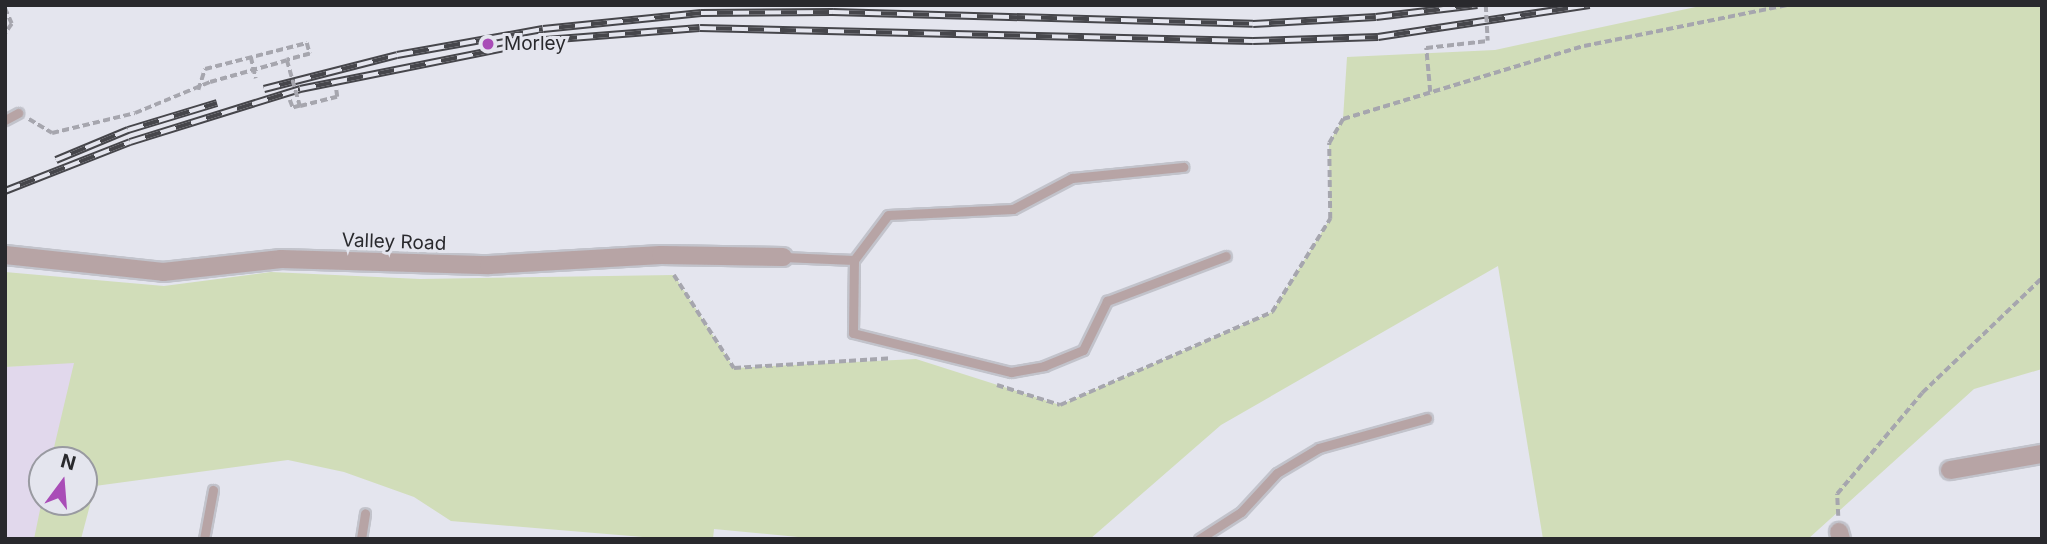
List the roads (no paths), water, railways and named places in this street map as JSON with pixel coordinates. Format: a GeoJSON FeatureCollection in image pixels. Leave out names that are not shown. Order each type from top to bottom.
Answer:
{"type":"FeatureCollection","features":[{"type":"Feature","properties":{"kind":"street","name":"Valley Road"},"geometry":{"type":"LineString","coordinates":[[5,255],[163,272],[250,260],[489,265],[661,255],[783,257]]}},
{"type":"Feature","properties":{"kind":"street"},"geometry":{"type":"LineString","coordinates":[[1950,470],[2042,454]]}},
{"type":"Feature","properties":{"kind":"lane"},"geometry":{"type":"LineString","coordinates":[[5,120],[18,113]]}},
{"type":"Feature","properties":{"kind":"lane"},"geometry":{"type":"LineString","coordinates":[[1183,167],[1072,178],[1013,209],[888,215],[855,260],[853,333],[1011,372],[1044,366],[1083,350],[1107,301],[1226,256]]}},
{"type":"Feature","properties":{"kind":"lane"},"geometry":{"type":"LineString","coordinates":[[783,257],[855,260]]}},
{"type":"Feature","properties":{"kind":"lane"},"geometry":{"type":"LineString","coordinates":[[1199,539],[1241,512],[1277,473],[1319,448],[1427,418]]}},
{"type":"Feature","properties":{"kind":"lane"},"geometry":{"type":"LineString","coordinates":[[204,539],[213,490]]}},
{"type":"Feature","properties":{"kind":"lane"},"geometry":{"type":"LineString","coordinates":[[361,539],[365,513]]}},
{"type":"Feature","properties":{"kind":"railway"},"geometry":{"type":"LineString","coordinates":[[264,89],[397,55],[543,29],[701,13],[833,12],[1253,24],[1376,17],[1477,5]]}},
{"type":"Feature","properties":{"kind":"railway"},"geometry":{"type":"LineString","coordinates":[[5,191],[130,142],[300,89],[545,40],[700,28],[1253,41],[1378,37],[1590,5]]}},
{"type":"Feature","properties":{"kind":"railway"},"geometry":{"type":"LineString","coordinates":[[56,160],[128,130],[217,103]]}},
{"type":"Feature","properties":{"kind":"place","name":"Morley"},"geometry":{"type":"Point","coordinates":[488,44]}}]}
